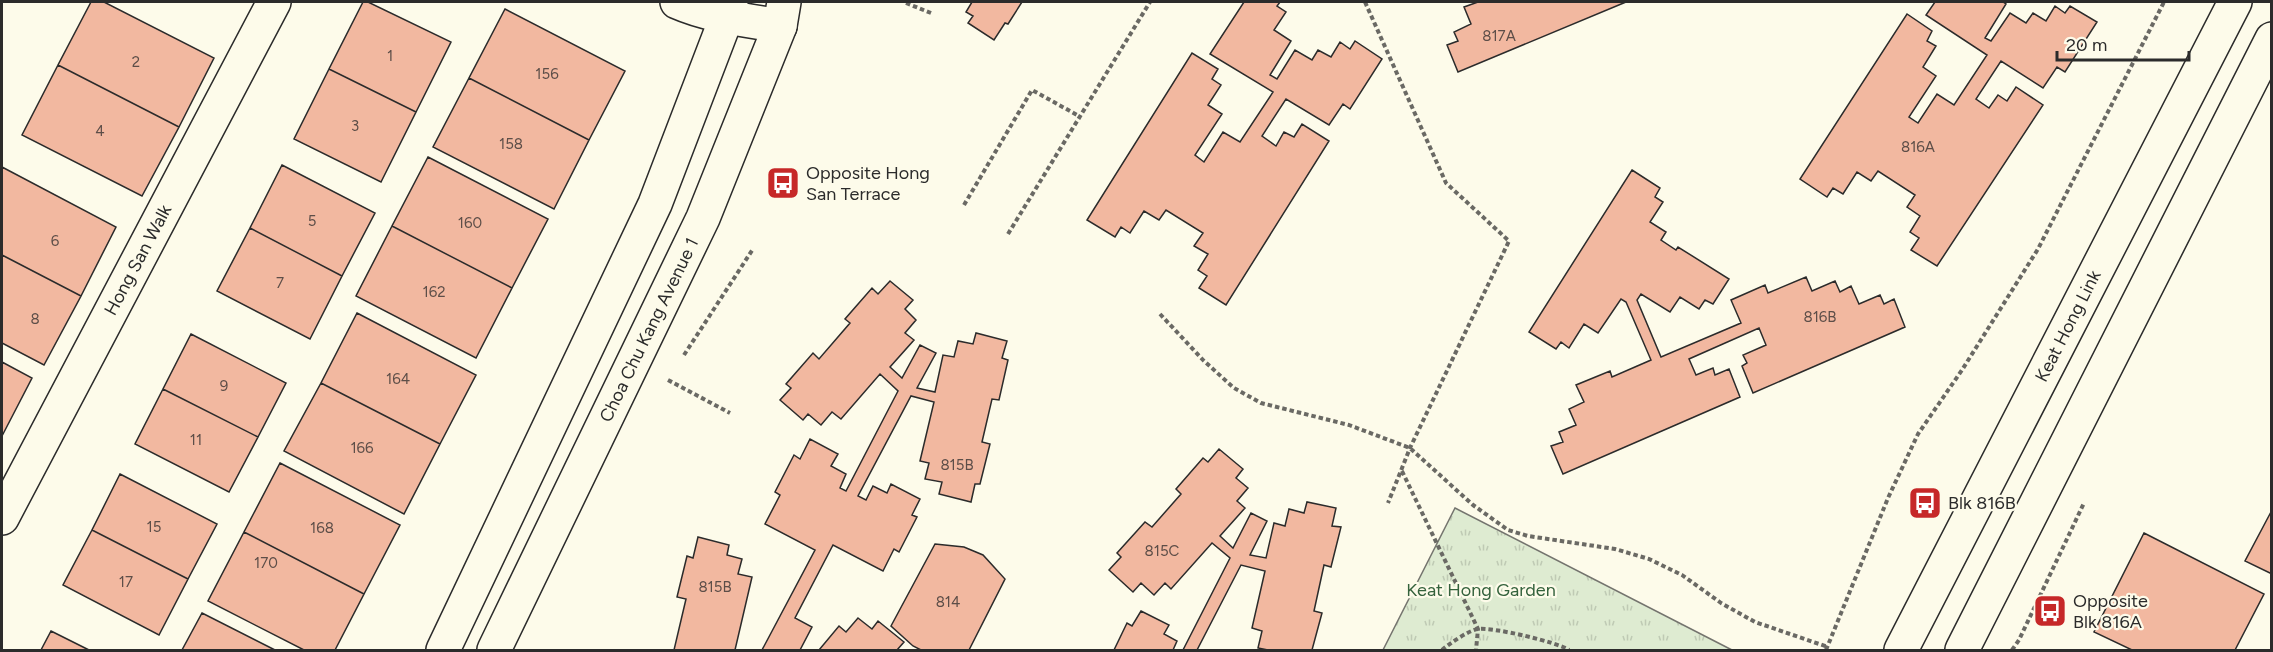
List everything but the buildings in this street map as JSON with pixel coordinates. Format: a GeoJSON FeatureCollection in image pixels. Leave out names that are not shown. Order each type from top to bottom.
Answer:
{"type":"FeatureCollection","features":[{"type":"Feature","properties":{"kind":"street","name":"Hong San Walk"},"geometry":{"type":"LineString","coordinates":[[2,518],[274,2]]}},
{"type":"Feature","properties":{"kind":"street"},"geometry":{"type":"LineString","coordinates":[[677,2],[687,6],[782,14]]}},
{"type":"Feature","properties":{"kind":"street","name":"Keat Hong Link"},"geometry":{"type":"LineString","coordinates":[[1902,651],[2235,2]]}},
{"type":"Feature","properties":{"kind":"street"},"geometry":{"type":"LineString","coordinates":[[443,651],[655,204],[729,9]]}},
{"type":"Feature","properties":{"kind":"street","name":"Choa Chu Kang Avenue 1"},"geometry":{"type":"LineString","coordinates":[[494,651],[703,218],[782,14]]}},
{"type":"Feature","properties":{"kind":"street"},"geometry":{"type":"LineString","coordinates":[[1962,651],[2271,39]]}},
{"type":"Feature","properties":{"kind":"path"},"geometry":{"type":"LineString","coordinates":[[1008,234],[1150,2]]}},
{"type":"Feature","properties":{"kind":"path"},"geometry":{"type":"LineString","coordinates":[[1365,2],[1446,183],[1509,241],[1410,448],[1388,503]]}},
{"type":"Feature","properties":{"kind":"path"},"geometry":{"type":"LineString","coordinates":[[1160,314],[1204,361],[1234,388],[1261,403],[1349,425],[1410,448],[1473,505],[1508,530],[1528,536],[1615,549],[1650,558],[1682,575],[1721,603],[1755,622],[1827,649],[1888,498],[1918,434],[1962,370],[2038,249],[2164,2]]}},
{"type":"Feature","properties":{"kind":"path"},"geometry":{"type":"LineString","coordinates":[[906,3],[931,14]]}},
{"type":"Feature","properties":{"kind":"path"},"geometry":{"type":"LineString","coordinates":[[964,205],[1032,90],[1079,117]]}},
{"type":"Feature","properties":{"kind":"path"},"geometry":{"type":"LineString","coordinates":[[681,360],[753,249]]}},
{"type":"Feature","properties":{"kind":"path"},"geometry":{"type":"LineString","coordinates":[[663,390],[668,380],[730,412]]}},
{"type":"Feature","properties":{"kind":"path"},"geometry":{"type":"LineString","coordinates":[[1401,470],[1478,629],[1476,651]]}},
{"type":"Feature","properties":{"kind":"path"},"geometry":{"type":"LineString","coordinates":[[1442,651],[1478,629],[1535,638],[1563,646],[1569,651]]}},
{"type":"Feature","properties":{"kind":"green space","name":"Keat Hong Garden"},"geometry":{"type":"Polygon","coordinates":[[[1455,508],[1732,650],[1383,650],[1455,508]]]}},
{"type":"Feature","properties":{"kind":"place","name":"Opposite Hong San Terrace"},"geometry":{"type":"Point","coordinates":[783,183]}},
{"type":"Feature","properties":{"kind":"place","name":"Blk 816B"},"geometry":{"type":"Point","coordinates":[1925,503]}},
{"type":"Feature","properties":{"kind":"place","name":"Opposite Blk 816A"},"geometry":{"type":"Point","coordinates":[2050,611]}}]}
